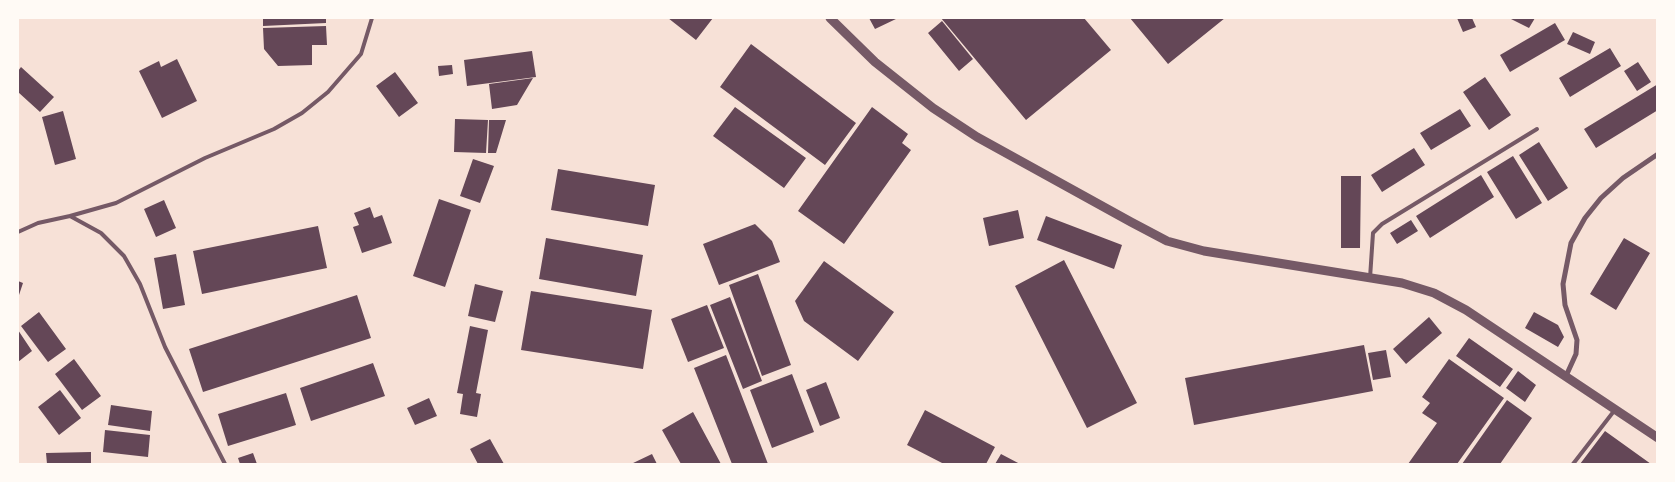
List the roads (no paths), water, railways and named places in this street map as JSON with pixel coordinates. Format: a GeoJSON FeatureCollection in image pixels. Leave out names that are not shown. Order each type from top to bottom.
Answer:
{"type":"FeatureCollection","features":[{"type":"Feature","properties":{"kind":"street"},"geometry":{"type":"LineString","coordinates":[[830,18],[875,62],[933,108],[977,137],[1091,202],[1167,240],[1204,251],[1402,283],[1434,293],[1466,310],[1658,438]]}},
{"type":"Feature","properties":{"kind":"street"},"geometry":{"type":"LineString","coordinates":[[1566,376],[1576,354],[1577,340],[1565,305],[1563,284],[1571,243],[1585,218],[1601,198],[1623,178],[1658,154]]}},
{"type":"Feature","properties":{"kind":"lane"},"geometry":{"type":"LineString","coordinates":[[18,232],[38,223],[116,204],[205,158],[266,133],[302,113],[328,92],[353,65],[361,54],[372,18]]}},
{"type":"Feature","properties":{"kind":"lane"},"geometry":{"type":"LineString","coordinates":[[1370,278],[1373,233],[1382,224],[1537,129]]}},
{"type":"Feature","properties":{"kind":"lane"},"geometry":{"type":"LineString","coordinates":[[70,216],[107,238],[124,256],[133,270],[165,347],[225,464]]}},
{"type":"Feature","properties":{"kind":"lane"},"geometry":{"type":"LineString","coordinates":[[1573,464],[1616,409]]}}]}
